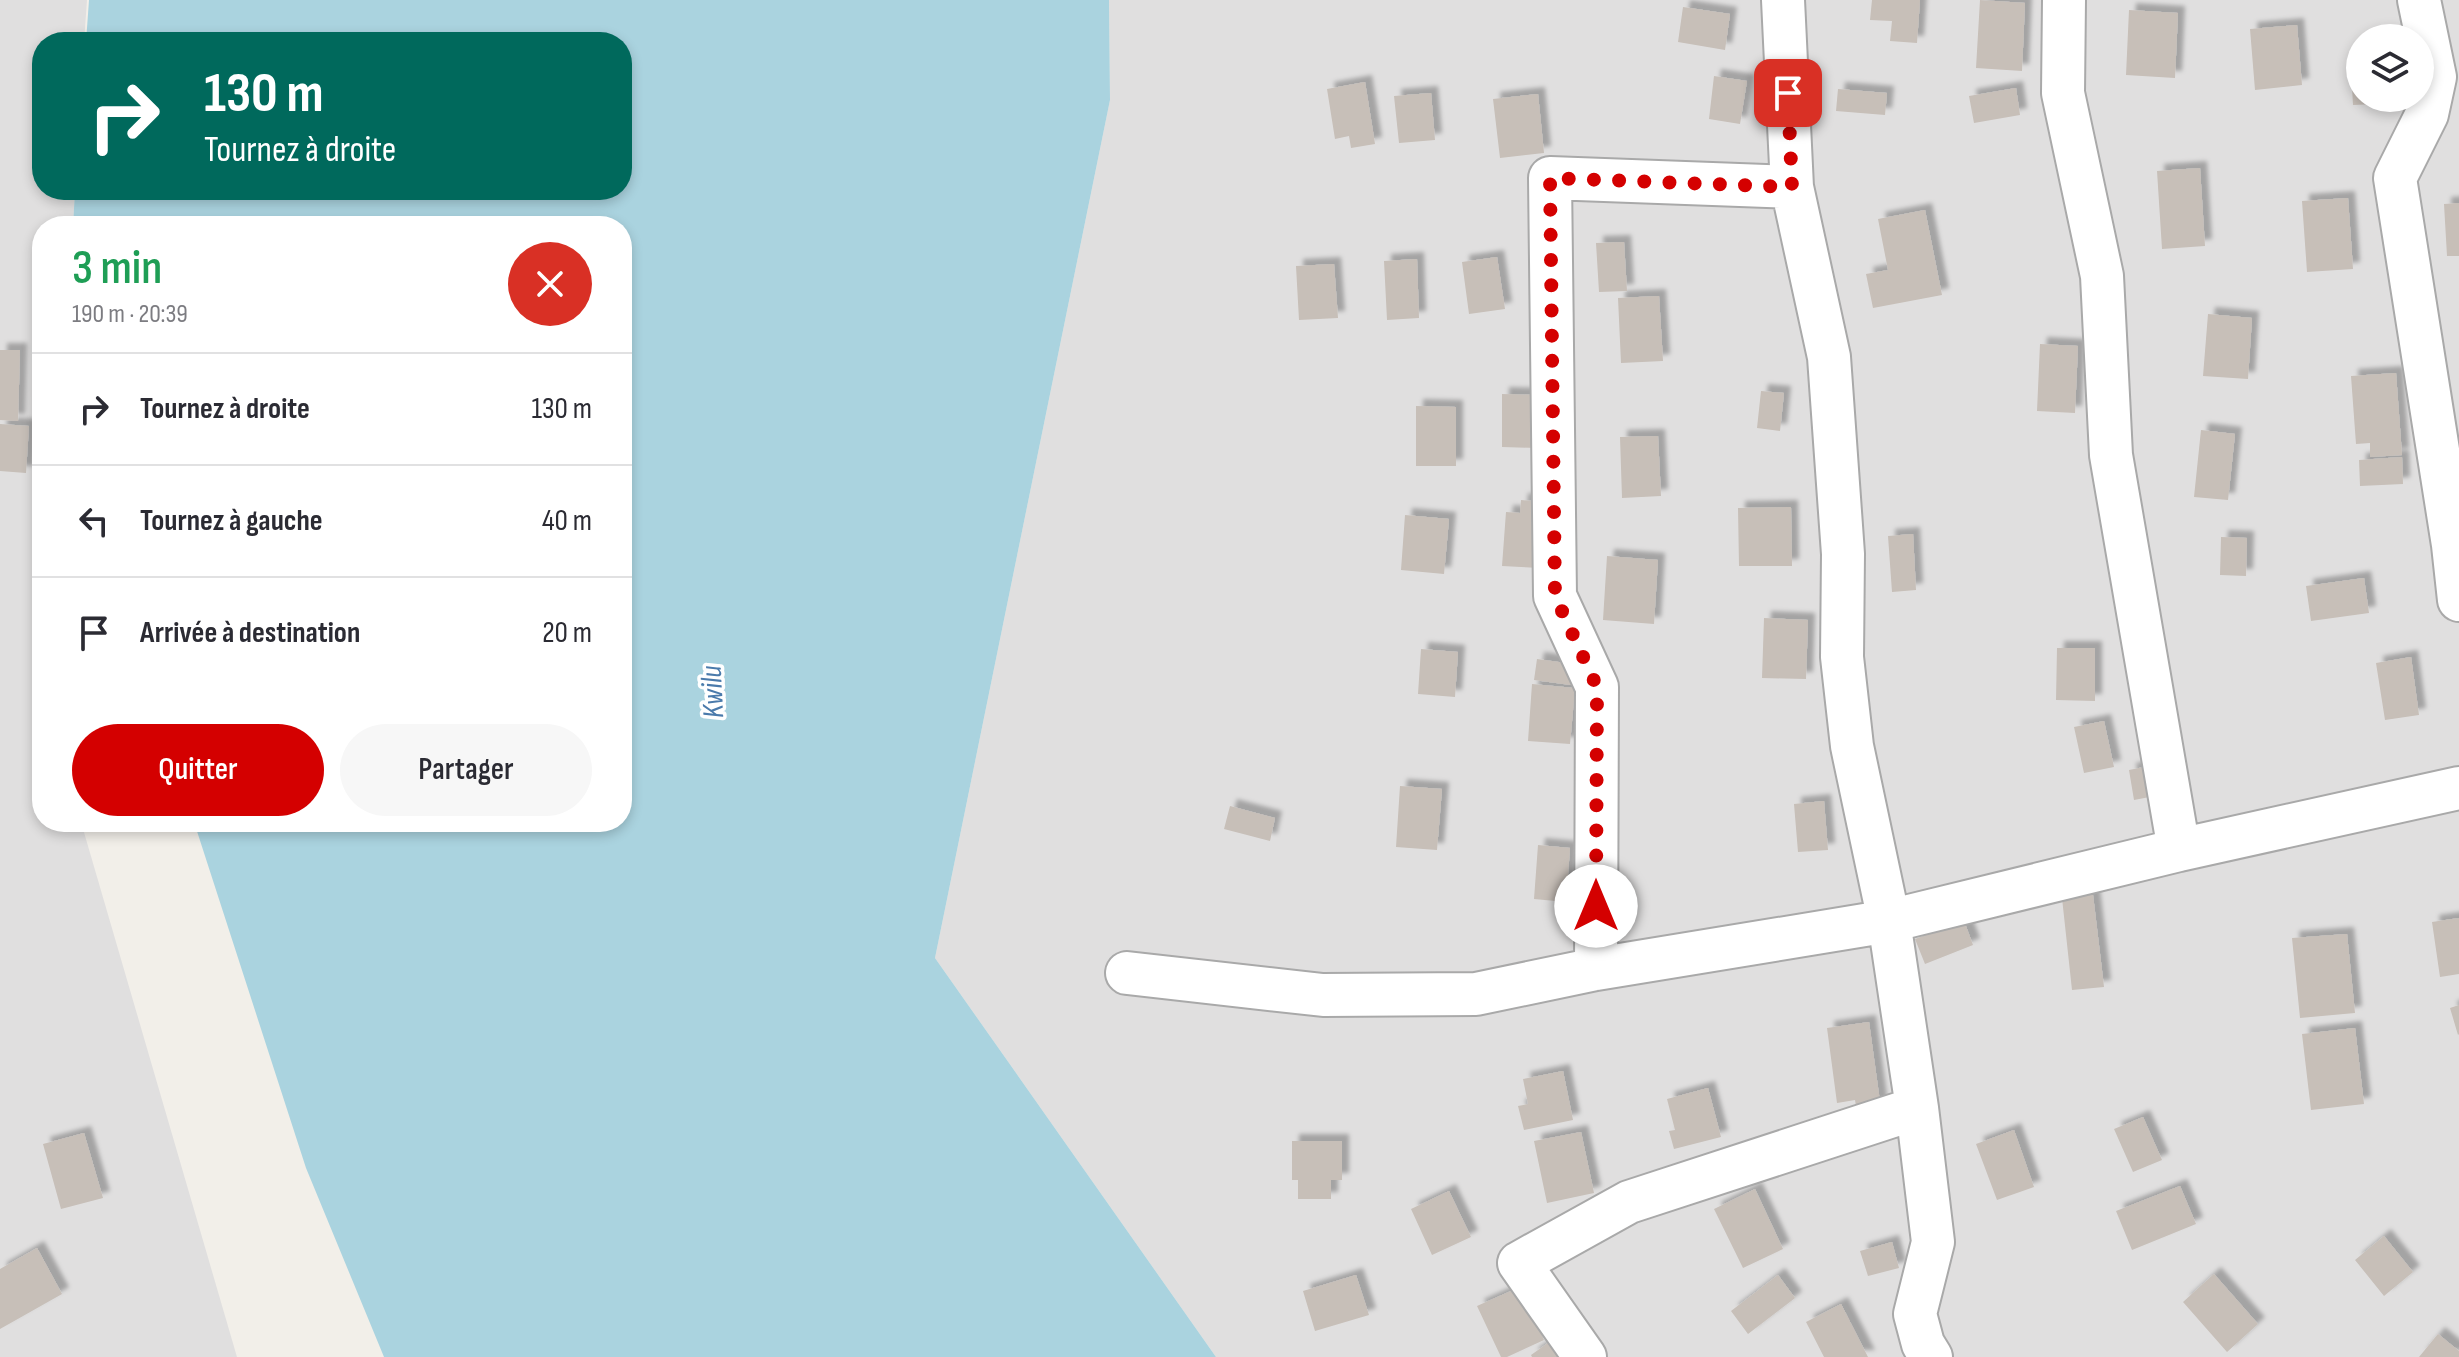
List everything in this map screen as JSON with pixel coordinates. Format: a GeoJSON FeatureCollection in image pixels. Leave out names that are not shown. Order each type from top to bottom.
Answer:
{"type":"FeatureCollection","features":[{"type":"Feature","properties":{"kind":"street"},"geometry":{"type":"LineString","coordinates":[[1783,0],[1792,187],[1829,357],[1843,554],[1842,657],[1852,746],[1889,921],[1933,1242],[1915,1314],[1923,1344],[1931,1357]]}},
{"type":"Feature","properties":{"kind":"street"},"geometry":{"type":"LineString","coordinates":[[2064,0],[2063,93],[2102,276],[2111,455],[2179,850]]}},
{"type":"Feature","properties":{"kind":"street"},"geometry":{"type":"LineString","coordinates":[[2419,0],[2435,77],[2427,114],[2395,178],[2459,600]]}},
{"type":"Feature","properties":{"kind":"street"},"geometry":{"type":"LineString","coordinates":[[1596,969],[1597,687],[1555,596],[1550,178],[1792,187]]}},
{"type":"Feature","properties":{"kind":"street"},"geometry":{"type":"LineString","coordinates":[[1127,973],[1338,995],[1476,994],[1596,969],[1889,921],[2179,850],[2459,788]]}},
{"type":"Feature","properties":{"kind":"street"},"geometry":{"type":"LineString","coordinates":[[1585,1357],[1519,1263],[1629,1202],[1917,1108]]}},
{"type":"Feature","properties":{"kind":"shaded area"},"geometry":{"type":"Polygon","coordinates":[[[0,0],[87,0],[85,32],[32,32],[32,200],[74,200],[74,216],[32,216],[32,832],[84,832],[237,1357],[0,1357],[0,0]]]}},
{"type":"Feature","properties":{"kind":"shaded area"},"geometry":{"type":"Polygon","coordinates":[[[1109,0],[2459,0],[2459,1357],[1216,1357],[935,958],[1110,100],[1109,0]]]}},
{"type":"Feature","properties":{"kind":"water","name":"Kwilu"},"geometry":{"type":"Polygon","coordinates":[[[89,0],[1109,0],[1110,100],[935,958],[1216,1357],[384,1357],[306,1168],[197,832],[632,832],[632,216],[74,216],[74,200],[632,200],[632,32],[87,32],[89,0]]]}},
{"type":"Feature","properties":{"kind":"building"},"geometry":{"type":"Polygon","coordinates":[[[1872,0],[1920,0],[1917,43],[1890,41],[1892,21],[1870,20],[1872,0]]]}},
{"type":"Feature","properties":{"kind":"building"},"geometry":{"type":"Polygon","coordinates":[[[1980,0],[2025,3],[2022,71],[1976,68],[1980,0]]]}},
{"type":"Feature","properties":{"kind":"building"},"geometry":{"type":"Polygon","coordinates":[[[1683,7],[1730,14],[1725,50],[1678,42],[1683,7]]]}},
{"type":"Feature","properties":{"kind":"building"},"geometry":{"type":"Polygon","coordinates":[[[2129,10],[2178,13],[2175,78],[2126,75],[2129,10]]]}},
{"type":"Feature","properties":{"kind":"building"},"geometry":{"type":"Polygon","coordinates":[[[2297,25],[2302,85],[2255,90],[2250,29],[2297,25]]]}},
{"type":"Feature","properties":{"kind":"building"},"geometry":{"type":"Polygon","coordinates":[[[1714,76],[1747,81],[1740,124],[1709,119],[1714,76]]]}},
{"type":"Feature","properties":{"kind":"building"},"geometry":{"type":"Polygon","coordinates":[[[1365,82],[1375,144],[1351,148],[1349,136],[1335,139],[1327,89],[1365,82]]]}},
{"type":"Feature","properties":{"kind":"building"},"geometry":{"type":"Polygon","coordinates":[[[2016,88],[2020,115],[1974,123],[1969,96],[2016,88]]]}},
{"type":"Feature","properties":{"kind":"building"},"geometry":{"type":"Polygon","coordinates":[[[1838,89],[1887,93],[1885,115],[1836,111],[1838,89]]]}},
{"type":"Feature","properties":{"kind":"building"},"geometry":{"type":"Polygon","coordinates":[[[1431,93],[1435,140],[1399,143],[1394,96],[1431,93]]]}},
{"type":"Feature","properties":{"kind":"building"},"geometry":{"type":"Polygon","coordinates":[[[1538,94],[1544,153],[1500,158],[1493,99],[1538,94]]]}},
{"type":"Feature","properties":{"kind":"building"},"geometry":{"type":"Polygon","coordinates":[[[2200,168],[2205,246],[2162,249],[2157,171],[2200,168]]]}},
{"type":"Feature","properties":{"kind":"building"},"geometry":{"type":"Polygon","coordinates":[[[2348,198],[2353,269],[2307,272],[2302,201],[2348,198]]]}},
{"type":"Feature","properties":{"kind":"building"},"geometry":{"type":"Polygon","coordinates":[[[2459,203],[2459,256],[2447,256],[2444,204],[2459,203]]]}},
{"type":"Feature","properties":{"kind":"building"},"geometry":{"type":"Polygon","coordinates":[[[1925,210],[1942,295],[1873,308],[1866,274],[1888,270],[1878,219],[1925,210]]]}},
{"type":"Feature","properties":{"kind":"building"},"geometry":{"type":"Polygon","coordinates":[[[1624,242],[1627,291],[1599,292],[1596,243],[1624,242]]]}},
{"type":"Feature","properties":{"kind":"building"},"geometry":{"type":"Polygon","coordinates":[[[1497,257],[1505,309],[1469,314],[1462,262],[1497,257]]]}},
{"type":"Feature","properties":{"kind":"building"},"geometry":{"type":"Polygon","coordinates":[[[1417,259],[1419,318],[1387,320],[1384,261],[1417,259]]]}},
{"type":"Feature","properties":{"kind":"building"},"geometry":{"type":"Polygon","coordinates":[[[1334,264],[1338,318],[1299,320],[1296,266],[1334,264]]]}},
{"type":"Feature","properties":{"kind":"building"},"geometry":{"type":"Polygon","coordinates":[[[1659,296],[1663,361],[1621,363],[1618,298],[1659,296]]]}},
{"type":"Feature","properties":{"kind":"building"},"geometry":{"type":"Polygon","coordinates":[[[2208,314],[2252,318],[2248,379],[2203,376],[2208,314]]]}},
{"type":"Feature","properties":{"kind":"building"},"geometry":{"type":"Polygon","coordinates":[[[2040,344],[2078,346],[2075,413],[2037,411],[2040,344]]]}},
{"type":"Feature","properties":{"kind":"building"},"geometry":{"type":"Polygon","coordinates":[[[0,350],[20,350],[18,421],[0,420],[0,350]]]}},
{"type":"Feature","properties":{"kind":"building"},"geometry":{"type":"Polygon","coordinates":[[[2396,373],[2402,455],[2370,457],[2370,443],[2356,444],[2351,376],[2396,373]]]}},
{"type":"Feature","properties":{"kind":"building"},"geometry":{"type":"Polygon","coordinates":[[[1761,391],[1784,393],[1780,431],[1757,428],[1761,391]]]}},
{"type":"Feature","properties":{"kind":"building"},"geometry":{"type":"Polygon","coordinates":[[[1502,394],[1540,395],[1539,448],[1502,447],[1502,394]]]}},
{"type":"Feature","properties":{"kind":"building"},"geometry":{"type":"Polygon","coordinates":[[[1416,406],[1456,407],[1456,466],[1416,466],[1416,406]]]}},
{"type":"Feature","properties":{"kind":"building"},"geometry":{"type":"Polygon","coordinates":[[[0,424],[29,426],[26,473],[0,471],[0,424]]]}},
{"type":"Feature","properties":{"kind":"building"},"geometry":{"type":"Polygon","coordinates":[[[2201,430],[2235,434],[2228,500],[2194,497],[2201,430]]]}},
{"type":"Feature","properties":{"kind":"building"},"geometry":{"type":"Polygon","coordinates":[[[1658,436],[1661,496],[1622,498],[1620,437],[1658,436]]]}},
{"type":"Feature","properties":{"kind":"building"},"geometry":{"type":"Polygon","coordinates":[[[2402,457],[2403,484],[2360,486],[2359,460],[2402,457]]]}},
{"type":"Feature","properties":{"kind":"building"},"geometry":{"type":"Polygon","coordinates":[[[1521,500],[1545,502],[1540,568],[1502,566],[1506,512],[1520,513],[1521,500]]]}},
{"type":"Feature","properties":{"kind":"building"},"geometry":{"type":"Polygon","coordinates":[[[1791,507],[1792,566],[1739,566],[1738,508],[1791,507]]]}},
{"type":"Feature","properties":{"kind":"building"},"geometry":{"type":"Polygon","coordinates":[[[1405,515],[1449,519],[1444,574],[1401,570],[1405,515]]]}},
{"type":"Feature","properties":{"kind":"building"},"geometry":{"type":"Polygon","coordinates":[[[1913,534],[1916,590],[1892,592],[1888,536],[1913,534]]]}},
{"type":"Feature","properties":{"kind":"building"},"geometry":{"type":"Polygon","coordinates":[[[2221,537],[2247,538],[2246,576],[2220,575],[2221,537]]]}},
{"type":"Feature","properties":{"kind":"building"},"geometry":{"type":"Polygon","coordinates":[[[1607,556],[1658,560],[1654,624],[1603,620],[1607,556]]]}},
{"type":"Feature","properties":{"kind":"building"},"geometry":{"type":"Polygon","coordinates":[[[2364,578],[2369,613],[2311,621],[2306,586],[2364,578]]]}},
{"type":"Feature","properties":{"kind":"building"},"geometry":{"type":"Polygon","coordinates":[[[1764,618],[1808,620],[1806,679],[1762,678],[1764,618]]]}},
{"type":"Feature","properties":{"kind":"building"},"geometry":{"type":"Polygon","coordinates":[[[2057,648],[2095,648],[2095,701],[2056,700],[2057,648]]]}},
{"type":"Feature","properties":{"kind":"building"},"geometry":{"type":"Polygon","coordinates":[[[1421,649],[1458,652],[1455,697],[1418,694],[1421,649]]]}},
{"type":"Feature","properties":{"kind":"building"},"geometry":{"type":"Polygon","coordinates":[[[2411,657],[2419,715],[2385,720],[2376,663],[2411,657]]]}},
{"type":"Feature","properties":{"kind":"building"},"geometry":{"type":"Polygon","coordinates":[[[1537,659],[1573,664],[1571,685],[1534,680],[1537,659]]]}},
{"type":"Feature","properties":{"kind":"building"},"geometry":{"type":"Polygon","coordinates":[[[1532,684],[1575,688],[1570,744],[1528,741],[1532,684]]]}},
{"type":"Feature","properties":{"kind":"building"},"geometry":{"type":"Polygon","coordinates":[[[2104,721],[2114,767],[2084,773],[2074,727],[2104,721]]]}},
{"type":"Feature","properties":{"kind":"building"},"geometry":{"type":"Polygon","coordinates":[[[2154,765],[2160,795],[2134,800],[2129,770],[2154,765]]]}},
{"type":"Feature","properties":{"kind":"building"},"geometry":{"type":"Polygon","coordinates":[[[1400,786],[1442,789],[1437,850],[1396,847],[1400,786]]]}},
{"type":"Feature","properties":{"kind":"building"},"geometry":{"type":"Polygon","coordinates":[[[1824,801],[1828,850],[1798,852],[1794,804],[1824,801]]]}},
{"type":"Feature","properties":{"kind":"building"},"geometry":{"type":"Polygon","coordinates":[[[1230,806],[1275,818],[1270,841],[1224,829],[1230,806]]]}},
{"type":"Feature","properties":{"kind":"building"},"geometry":{"type":"Polygon","coordinates":[[[1538,845],[1570,848],[1566,902],[1534,899],[1538,845]]]}},
{"type":"Feature","properties":{"kind":"building"},"geometry":{"type":"Polygon","coordinates":[[[2093,895],[2104,987],[2072,990],[2062,898],[2093,895]]]}},
{"type":"Feature","properties":{"kind":"building"},"geometry":{"type":"Polygon","coordinates":[[[2459,918],[2459,974],[2440,977],[2432,922],[2459,918]]]}},
{"type":"Feature","properties":{"kind":"building"},"geometry":{"type":"Polygon","coordinates":[[[1964,921],[1973,945],[1925,964],[1915,939],[1964,921]]]}},
{"type":"Feature","properties":{"kind":"building"},"geometry":{"type":"Polygon","coordinates":[[[2347,934],[2355,1013],[2300,1018],[2292,938],[2347,934]]]}},
{"type":"Feature","properties":{"kind":"building"},"geometry":{"type":"Polygon","coordinates":[[[2459,1005],[2459,1034],[2458,1035],[2450,1008],[2459,1005]]]}},
{"type":"Feature","properties":{"kind":"building"},"geometry":{"type":"Polygon","coordinates":[[[1869,1022],[1881,1109],[1857,1112],[1855,1100],[1837,1103],[1827,1028],[1869,1022]]]}},
{"type":"Feature","properties":{"kind":"building"},"geometry":{"type":"Polygon","coordinates":[[[2355,1028],[2364,1104],[2311,1110],[2302,1034],[2355,1028]]]}},
{"type":"Feature","properties":{"kind":"building"},"geometry":{"type":"Polygon","coordinates":[[[1563,1071],[1573,1120],[1524,1130],[1518,1106],[1528,1104],[1523,1079],[1563,1071]]]}},
{"type":"Feature","properties":{"kind":"building"},"geometry":{"type":"Polygon","coordinates":[[[1708,1088],[1721,1137],[1674,1149],[1669,1131],[1675,1130],[1667,1099],[1708,1088]]]}},
{"type":"Feature","properties":{"kind":"building"},"geometry":{"type":"Polygon","coordinates":[[[2143,1117],[2162,1160],[2133,1172],[2114,1129],[2143,1117]]]}},
{"type":"Feature","properties":{"kind":"building"},"geometry":{"type":"Polygon","coordinates":[[[2014,1130],[2034,1187],[1997,1200],[1976,1144],[2014,1130]]]}},
{"type":"Feature","properties":{"kind":"building"},"geometry":{"type":"Polygon","coordinates":[[[1581,1132],[1594,1193],[1547,1203],[1534,1141],[1581,1132]]]}},
{"type":"Feature","properties":{"kind":"building"},"geometry":{"type":"Polygon","coordinates":[[[84,1133],[103,1198],[61,1209],[43,1144],[84,1133]]]}},
{"type":"Feature","properties":{"kind":"building"},"geometry":{"type":"Polygon","coordinates":[[[1292,1141],[1342,1141],[1342,1180],[1331,1180],[1331,1199],[1298,1199],[1298,1180],[1292,1180],[1292,1141]]]}},
{"type":"Feature","properties":{"kind":"building"},"geometry":{"type":"Polygon","coordinates":[[[2180,1186],[2196,1224],[2132,1250],[2116,1211],[2180,1186]]]}},
{"type":"Feature","properties":{"kind":"building"},"geometry":{"type":"Polygon","coordinates":[[[1755,1189],[1783,1249],[1743,1268],[1714,1209],[1755,1189]]]}},
{"type":"Feature","properties":{"kind":"building"},"geometry":{"type":"Polygon","coordinates":[[[1449,1191],[1471,1237],[1432,1255],[1411,1209],[1449,1191]]]}},
{"type":"Feature","properties":{"kind":"building"},"geometry":{"type":"Polygon","coordinates":[[[2384,1236],[2413,1272],[2384,1296],[2355,1260],[2384,1236]]]}},
{"type":"Feature","properties":{"kind":"building"},"geometry":{"type":"Polygon","coordinates":[[[1892,1242],[1899,1268],[1868,1276],[1860,1251],[1892,1242]]]}},
{"type":"Feature","properties":{"kind":"building"},"geometry":{"type":"Polygon","coordinates":[[[37,1248],[62,1294],[0,1329],[0,1269],[37,1248]]]}},
{"type":"Feature","properties":{"kind":"building"},"geometry":{"type":"Polygon","coordinates":[[[2214,1274],[2258,1324],[2227,1352],[2183,1302],[2214,1274]]]}},
{"type":"Feature","properties":{"kind":"building"},"geometry":{"type":"Polygon","coordinates":[[[1356,1275],[1369,1315],[1315,1331],[1303,1291],[1356,1275]]]}},
{"type":"Feature","properties":{"kind":"building"},"geometry":{"type":"Polygon","coordinates":[[[1778,1275],[1795,1298],[1748,1334],[1731,1311],[1778,1275]]]}},
{"type":"Feature","properties":{"kind":"building"},"geometry":{"type":"Polygon","coordinates":[[[1520,1287],[1544,1340],[1501,1357],[1477,1306],[1520,1287]]]}},
{"type":"Feature","properties":{"kind":"building"},"geometry":{"type":"Polygon","coordinates":[[[1841,1304],[1868,1357],[1824,1357],[1806,1322],[1841,1304]]]}},
{"type":"Feature","properties":{"kind":"building"},"geometry":{"type":"Polygon","coordinates":[[[2438,1334],[2459,1351],[2459,1357],[2419,1357],[2438,1334]]]}},
{"type":"Feature","properties":{"kind":"building"},"geometry":{"type":"Polygon","coordinates":[[[1548,1343],[1558,1357],[1532,1357],[1531,1355],[1548,1343]]]}},
{"type":"Feature","properties":{"kind":"route"},"geometry":{"type":"LineString","coordinates":[[1596,906],[1597,687],[1555,596],[1550,178],[1792,187],[1788,93]]}}]}
